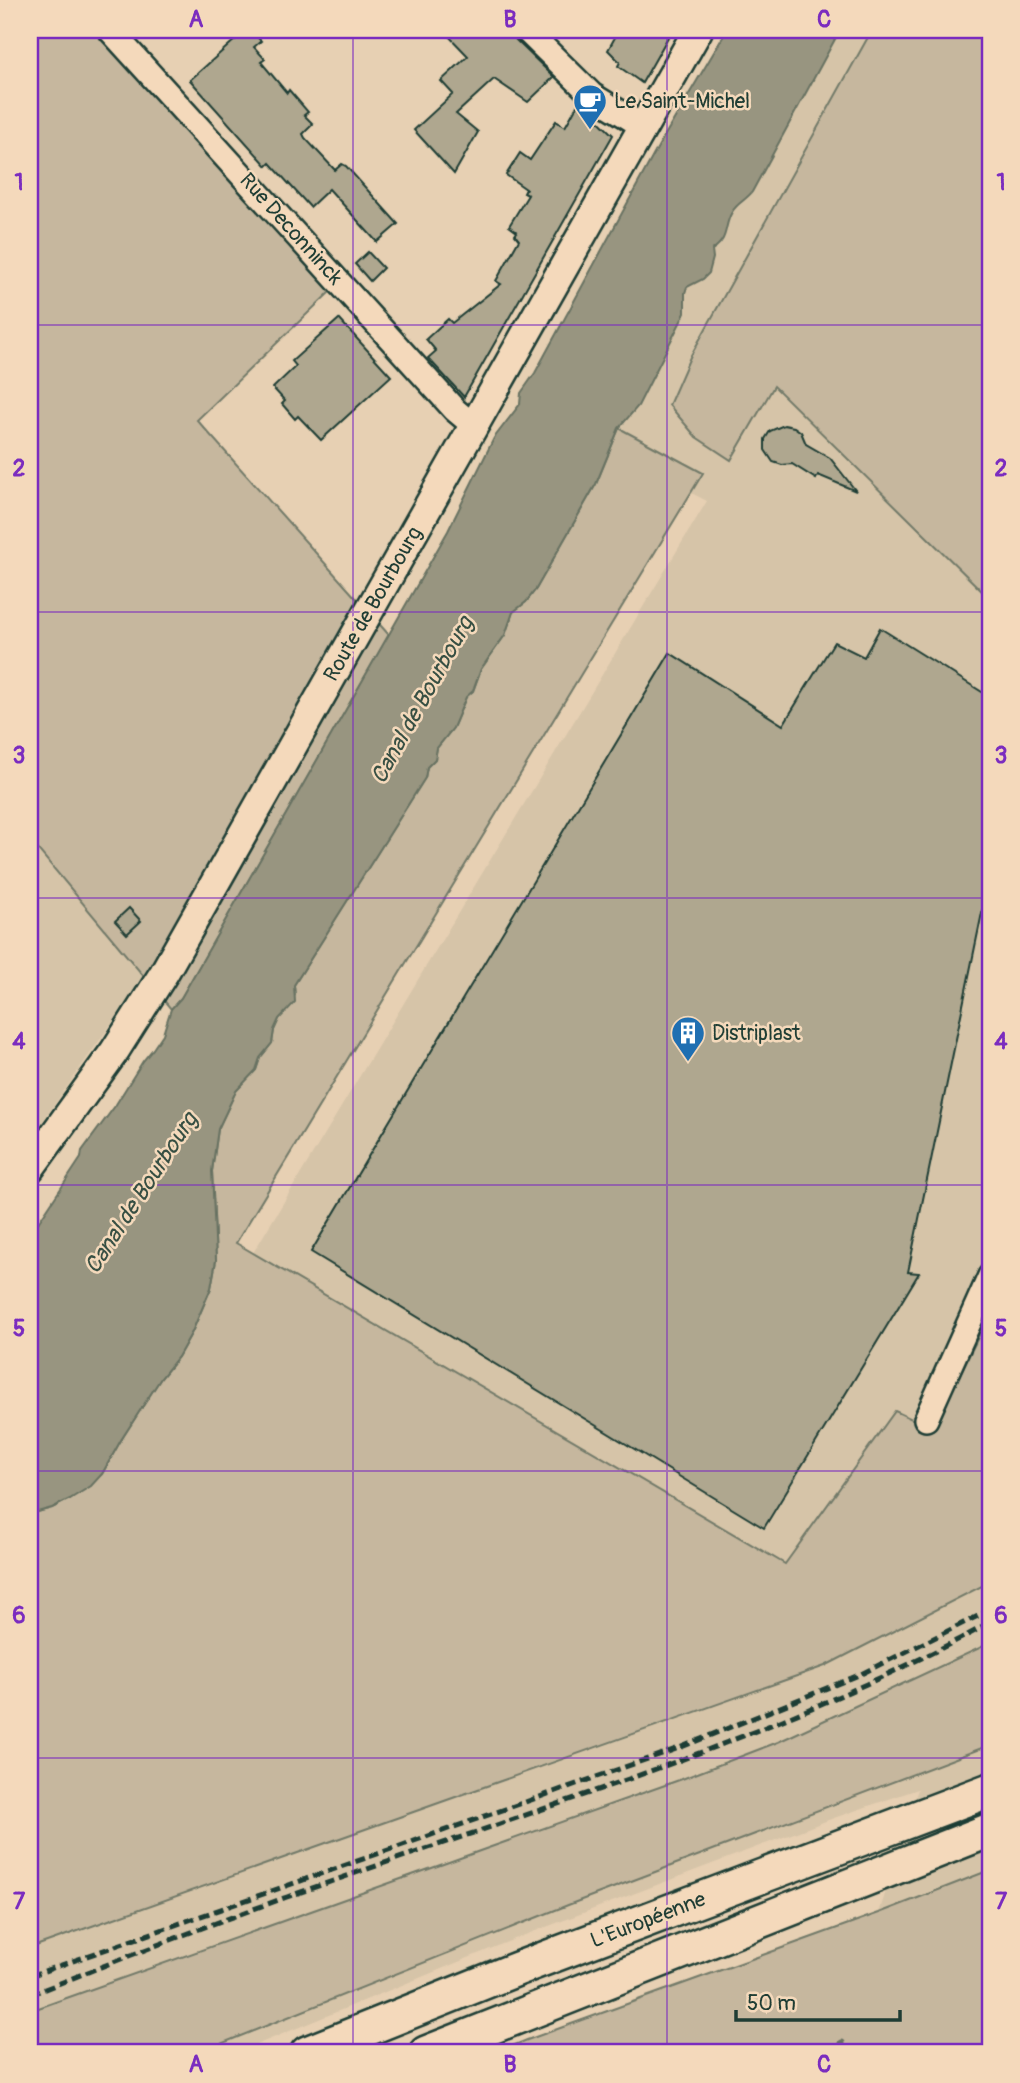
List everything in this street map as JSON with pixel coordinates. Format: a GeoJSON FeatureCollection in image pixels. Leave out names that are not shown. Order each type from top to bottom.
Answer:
{"type":"FeatureCollection","features":[{"type":"Feature","properties":{"kind":"highway","name":"L'Européenne"},"geometry":{"type":"LineString","coordinates":[[307,2053],[517,1969],[989,1790]]}},
{"type":"Feature","properties":{"kind":"highway","name":"L'Européenne"},"geometry":{"type":"LineString","coordinates":[[426,2053],[990,1830]]}},
{"type":"Feature","properties":{"kind":"main road","name":"Route de Bourbourg"},"geometry":{"type":"LineString","coordinates":[[30,1168],[114,1052],[157,984],[698,30]]}},
{"type":"Feature","properties":{"kind":"street","name":"Rue Deconninck"},"geometry":{"type":"LineString","coordinates":[[110,30],[455,410],[474,426]]}},
{"type":"Feature","properties":{"kind":"street"},"geometry":{"type":"LineString","coordinates":[[534,38],[592,95],[644,127]]}},
{"type":"Feature","properties":{"kind":"street"},"geometry":{"type":"LineString","coordinates":[[926,1419],[990,1276]]}},
{"type":"Feature","properties":{"kind":"shaded area"},"geometry":{"type":"Polygon","coordinates":[[[30,30],[99,30],[332,290],[197,420],[389,635],[181,998],[171,1009],[30,840],[30,30]]]}},
{"type":"Feature","properties":{"kind":"shaded area"},"geometry":{"type":"Polygon","coordinates":[[[840,30],[990,30],[990,1870],[879,1913],[918,1789],[831,1819],[517,1938],[236,2053],[30,2053],[30,1948],[709,1708],[895,1411],[785,1564],[253,1253],[707,501],[610,451],[619,428],[638,406],[685,313],[687,287],[709,273],[711,250],[719,245],[733,209],[752,192],[840,30]]]}},
{"type":"Feature","properties":{"kind":"shaded area"},"geometry":{"type":"Polygon","coordinates":[[[872,30],[990,30],[990,599],[774,386],[731,460],[696,437],[669,405],[690,357],[872,30]]]}},
{"type":"Feature","properties":{"kind":"shaded area"},"geometry":{"type":"Polygon","coordinates":[[[619,428],[703,473],[236,1243],[785,1564],[895,1411],[933,1429],[990,1313],[990,1582],[825,1666],[30,1948],[30,1514],[52,1508],[70,1499],[102,1474],[121,1440],[192,1332],[211,1288],[216,1261],[212,1171],[218,1129],[236,1091],[256,1070],[260,1058],[272,1043],[279,1019],[295,995],[294,985],[425,778],[427,767],[435,759],[437,748],[453,728],[466,697],[473,691],[481,669],[505,635],[513,612],[526,602],[536,589],[596,484],[619,428]]]}},
{"type":"Feature","properties":{"kind":"shaded area"},"geometry":{"type":"Polygon","coordinates":[[[30,840],[145,976],[30,1139],[30,840]]]}},
{"type":"Feature","properties":{"kind":"shaded area"},"geometry":{"type":"Polygon","coordinates":[[[990,1643],[990,1745],[568,1905],[198,2053],[30,2053],[30,2011],[682,1779],[778,1742],[990,1643]]]}},
{"type":"Feature","properties":{"kind":"shaded area"},"geometry":{"type":"Polygon","coordinates":[[[990,1870],[990,2053],[495,2053],[879,1913],[990,1870]]]}},
{"type":"Feature","properties":{"kind":"water","name":"Canal de Bourbourg"},"geometry":{"type":"Polygon","coordinates":[[[727,30],[840,30],[752,192],[736,206],[729,217],[724,237],[712,250],[709,273],[687,287],[685,313],[638,406],[619,428],[596,484],[536,589],[526,602],[513,612],[505,635],[481,669],[473,691],[466,697],[453,728],[437,748],[435,759],[427,767],[425,778],[294,985],[295,1002],[279,1019],[272,1043],[260,1058],[256,1070],[236,1091],[218,1129],[212,1171],[216,1260],[211,1288],[192,1332],[121,1440],[102,1474],[91,1486],[70,1499],[52,1508],[30,1514],[30,1235],[81,1158],[82,1151],[163,1034],[171,1009],[181,998],[448,531],[494,438],[520,404],[521,393],[535,373],[659,145],[727,30]]]}},
{"type":"Feature","properties":{"kind":"building"},"geometry":{"type":"Polygon","coordinates":[[[246,30],[251,30],[261,41],[254,47],[265,59],[261,62],[287,93],[289,90],[308,112],[304,115],[313,124],[303,134],[305,138],[335,170],[342,164],[346,166],[398,224],[377,242],[329,189],[310,207],[270,163],[267,166],[190,80],[246,30]]]}},
{"type":"Feature","properties":{"kind":"building"},"geometry":{"type":"Polygon","coordinates":[[[443,30],[510,30],[516,40],[554,77],[528,102],[494,79],[456,114],[478,132],[454,174],[414,130],[453,94],[441,81],[468,56],[443,30]]]}},
{"type":"Feature","properties":{"kind":"building"},"geometry":{"type":"Polygon","coordinates":[[[619,30],[672,30],[642,83],[618,66],[620,62],[608,50],[619,30]]]}},
{"type":"Feature","properties":{"kind":"building"},"geometry":{"type":"Polygon","coordinates":[[[579,102],[613,135],[464,397],[428,358],[436,351],[426,339],[448,319],[452,323],[501,284],[496,281],[519,240],[515,235],[517,232],[509,226],[528,195],[524,193],[526,189],[506,175],[520,153],[530,160],[556,121],[565,127],[579,102]]]}},
{"type":"Feature","properties":{"kind":"building"},"geometry":{"type":"Polygon","coordinates":[[[368,252],[383,268],[370,281],[355,264],[368,252]]]}},
{"type":"Feature","properties":{"kind":"building"},"geometry":{"type":"Polygon","coordinates":[[[339,319],[391,376],[321,440],[298,416],[295,419],[282,404],[285,401],[273,388],[296,366],[292,361],[339,319]]]}},
{"type":"Feature","properties":{"kind":"building"},"geometry":{"type":"Polygon","coordinates":[[[784,425],[801,432],[806,444],[830,458],[856,491],[818,475],[816,479],[792,464],[773,462],[765,450],[765,439],[770,431],[784,425]]]}},
{"type":"Feature","properties":{"kind":"building","name":"Distriplast"},"geometry":{"type":"Polygon","coordinates":[[[880,628],[990,697],[990,874],[908,1272],[919,1273],[764,1528],[311,1252],[670,653],[783,725],[834,642],[864,657],[880,628]]]}},
{"type":"Feature","properties":{"kind":"building"},"geometry":{"type":"Polygon","coordinates":[[[129,908],[141,921],[127,934],[115,921],[129,908]]]}},
{"type":"Feature","properties":{"kind":"waterway"},"geometry":{"type":"LineString","coordinates":[[842,2043],[842,2053]]}},
{"type":"Feature","properties":{"kind":"railway"},"geometry":{"type":"LineString","coordinates":[[30,1976],[679,1748],[859,1675],[990,1610]]}},
{"type":"Feature","properties":{"kind":"railway"},"geometry":{"type":"LineString","coordinates":[[30,1995],[254,1909],[644,1774],[732,1740],[819,1705],[990,1623]]}},
{"type":"Feature","properties":{"kind":"place","name":"Le Saint-Michel"},"geometry":{"type":"Point","coordinates":[590,131]}},
{"type":"Feature","properties":{"kind":"place","name":"Distriplast"},"geometry":{"type":"Point","coordinates":[688,1063]}}]}
